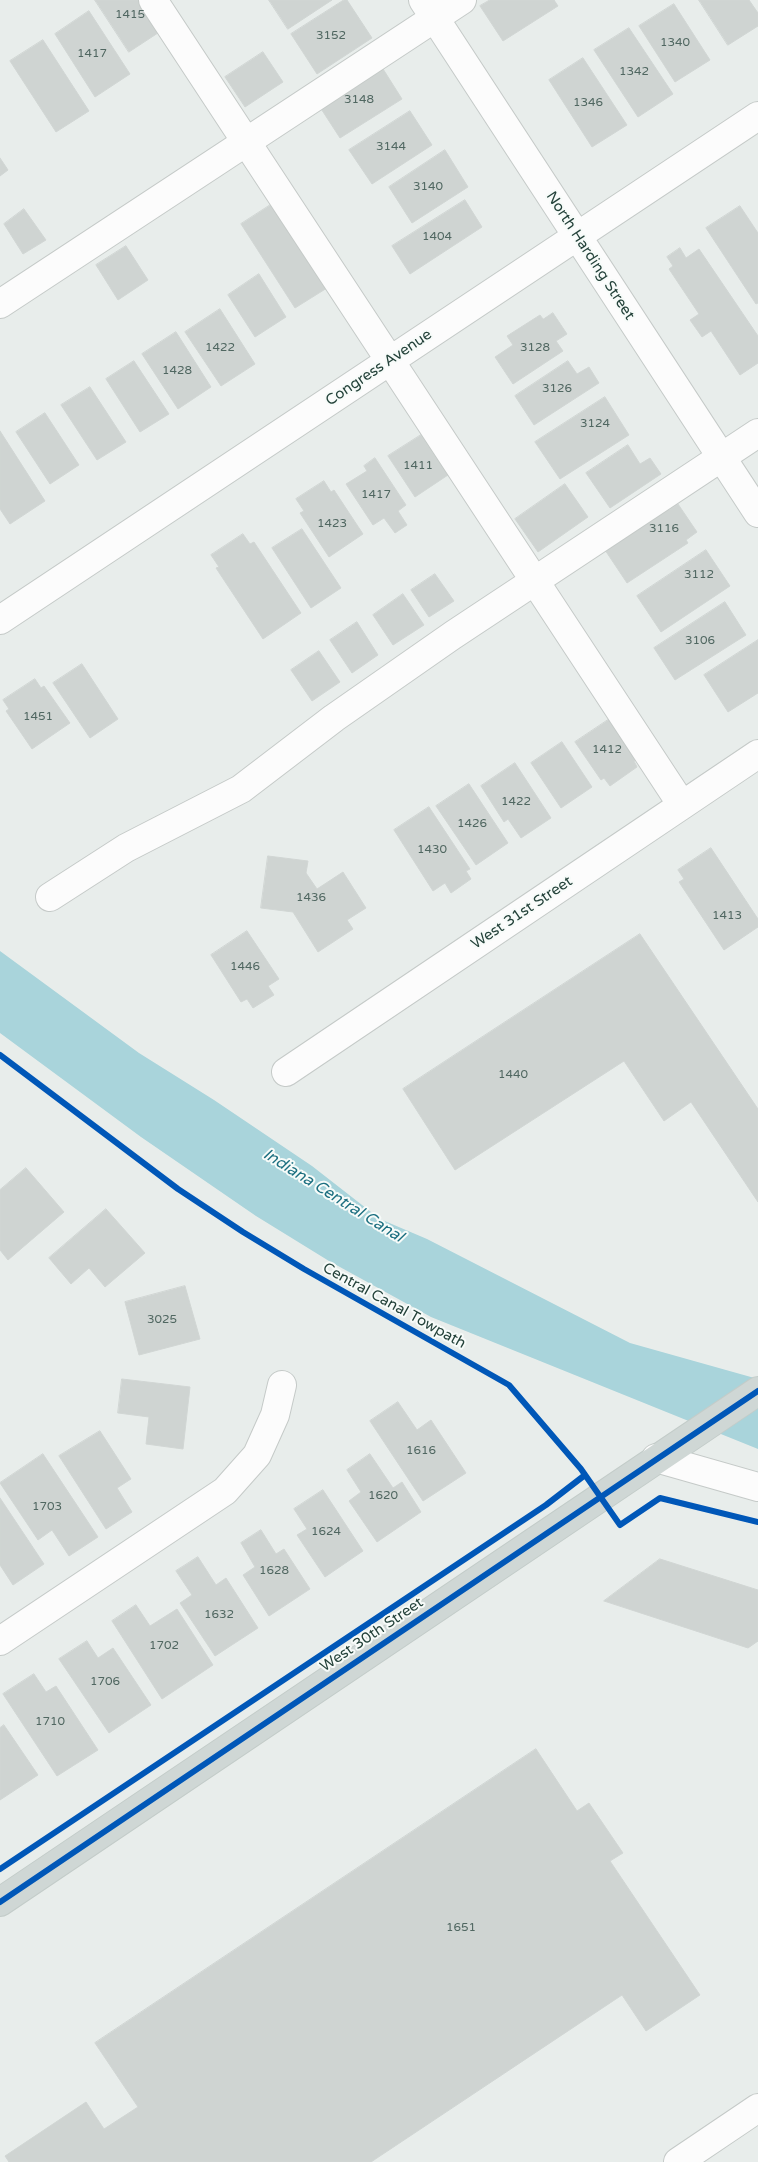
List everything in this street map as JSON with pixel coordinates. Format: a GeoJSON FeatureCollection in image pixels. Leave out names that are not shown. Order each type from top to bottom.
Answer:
{"type":"FeatureCollection","features":[{"type":"Feature","properties":{"kind":"main road","name":"West 30th Street"},"geometry":{"type":"LineString","coordinates":[[0,1902],[758,1391]]}},
{"type":"Feature","properties":{"kind":"street"},"geometry":{"type":"LineString","coordinates":[[153,0],[682,806]]}},
{"type":"Feature","properties":{"kind":"street"},"geometry":{"type":"LineString","coordinates":[[0,304],[246,142],[429,9],[462,0]]}},
{"type":"Feature","properties":{"kind":"street","name":"North Harding Street"},"geometry":{"type":"LineString","coordinates":[[429,9],[758,512]]}},
{"type":"Feature","properties":{"kind":"street","name":"Congress Avenue"},"geometry":{"type":"LineString","coordinates":[[0,620],[758,116]]}},
{"type":"Feature","properties":{"kind":"street"},"geometry":{"type":"LineString","coordinates":[[50,897],[126,848],[241,789],[334,718],[452,634],[758,433]]}},
{"type":"Feature","properties":{"kind":"street","name":"West 31st Street"},"geometry":{"type":"LineString","coordinates":[[286,1072],[758,754]]}},
{"type":"Feature","properties":{"kind":"street"},"geometry":{"type":"LineString","coordinates":[[0,1642],[225,1491],[258,1455],[275,1415],[282,1385]]}},
{"type":"Feature","properties":{"kind":"street"},"geometry":{"type":"LineString","coordinates":[[667,1451],[758,1487]]}},
{"type":"Feature","properties":{"kind":"street"},"geometry":{"type":"LineString","coordinates":[[678,2162],[758,2108]]}},
{"type":"Feature","properties":{"kind":"water","name":"Indiana Central Canal"},"geometry":{"type":"Polygon","coordinates":[[[0,951],[139,1053],[214,1100],[312,1166],[380,1219],[427,1239],[630,1343],[758,1379],[758,1449],[431,1317],[329,1261],[256,1216],[141,1137],[0,1033],[0,951]]]}},
{"type":"Feature","properties":{"kind":"building"},"geometry":{"type":"Polygon","coordinates":[[[95,0],[145,0],[164,29],[129,52],[95,0]]]}},
{"type":"Feature","properties":{"kind":"building"},"geometry":{"type":"Polygon","coordinates":[[[269,0],[332,0],[288,29],[269,0]]]}},
{"type":"Feature","properties":{"kind":"building"},"geometry":{"type":"Polygon","coordinates":[[[344,0],[347,0],[372,38],[317,74],[291,34],[344,0]]]}},
{"type":"Feature","properties":{"kind":"building"},"geometry":{"type":"Polygon","coordinates":[[[490,0],[554,0],[558,6],[503,41],[480,6],[490,0]]]}},
{"type":"Feature","properties":{"kind":"building"},"geometry":{"type":"Polygon","coordinates":[[[699,0],[749,0],[758,13],[758,26],[728,45],[699,0]]]}},
{"type":"Feature","properties":{"kind":"building"},"geometry":{"type":"Polygon","coordinates":[[[674,4],[710,60],[675,82],[639,26],[674,4]]]}},
{"type":"Feature","properties":{"kind":"building"},"geometry":{"type":"Polygon","coordinates":[[[89,11],[130,74],[95,97],[55,34],[89,11]]]}},
{"type":"Feature","properties":{"kind":"building"},"geometry":{"type":"Polygon","coordinates":[[[629,28],[673,94],[638,117],[594,50],[629,28]]]}},
{"type":"Feature","properties":{"kind":"building"},"geometry":{"type":"Polygon","coordinates":[[[43,40],[89,111],[56,132],[10,61],[43,40]]]}},
{"type":"Feature","properties":{"kind":"building"},"geometry":{"type":"Polygon","coordinates":[[[263,52],[283,82],[245,107],[225,77],[263,52]]]}},
{"type":"Feature","properties":{"kind":"building"},"geometry":{"type":"Polygon","coordinates":[[[583,58],[627,125],[592,147],[549,80],[583,58]]]}},
{"type":"Feature","properties":{"kind":"building"},"geometry":{"type":"Polygon","coordinates":[[[378,61],[402,99],[340,138],[316,101],[378,61]]]}},
{"type":"Feature","properties":{"kind":"building"},"geometry":{"type":"Polygon","coordinates":[[[410,111],[432,145],[372,184],[349,150],[410,111]]]}},
{"type":"Feature","properties":{"kind":"building"},"geometry":{"type":"Polygon","coordinates":[[[445,150],[468,187],[412,223],[389,187],[445,150]]]}},
{"type":"Feature","properties":{"kind":"building"},"geometry":{"type":"Polygon","coordinates":[[[0,158],[8,170],[0,176],[0,158]]]}},
{"type":"Feature","properties":{"kind":"building"},"geometry":{"type":"Polygon","coordinates":[[[465,200],[482,227],[410,274],[392,246],[465,200]]]}},
{"type":"Feature","properties":{"kind":"building"},"geometry":{"type":"Polygon","coordinates":[[[272,204],[327,288],[295,308],[241,224],[272,204]]]}},
{"type":"Feature","properties":{"kind":"building"},"geometry":{"type":"Polygon","coordinates":[[[740,206],[758,233],[758,303],[756,304],[706,228],[740,206]]]}},
{"type":"Feature","properties":{"kind":"building"},"geometry":{"type":"Polygon","coordinates":[[[24,209],[46,240],[23,254],[4,224],[24,209]]]}},
{"type":"Feature","properties":{"kind":"building"},"geometry":{"type":"Polygon","coordinates":[[[126,246],[148,280],[118,300],[96,265],[126,246]]]}},
{"type":"Feature","properties":{"kind":"building"},"geometry":{"type":"Polygon","coordinates":[[[680,248],[686,258],[699,249],[758,336],[758,363],[740,375],[711,331],[702,337],[690,320],[699,314],[669,269],[673,266],[667,257],[680,248]]]}},
{"type":"Feature","properties":{"kind":"building"},"geometry":{"type":"Polygon","coordinates":[[[259,274],[286,317],[255,337],[228,295],[259,274]]]}},
{"type":"Feature","properties":{"kind":"building"},"geometry":{"type":"Polygon","coordinates":[[[220,309],[255,364],[221,386],[185,332],[220,309]]]}},
{"type":"Feature","properties":{"kind":"building"},"geometry":{"type":"Polygon","coordinates":[[[553,313],[567,334],[556,341],[563,351],[513,384],[495,357],[513,345],[507,336],[540,315],[543,319],[553,313]]]}},
{"type":"Feature","properties":{"kind":"building"},"geometry":{"type":"Polygon","coordinates":[[[176,332],[211,387],[178,409],[142,354],[176,332]]]}},
{"type":"Feature","properties":{"kind":"building"},"geometry":{"type":"Polygon","coordinates":[[[134,361],[169,414],[140,432],[106,379],[134,361]]]}},
{"type":"Feature","properties":{"kind":"building"},"geometry":{"type":"Polygon","coordinates":[[[568,361],[577,374],[589,367],[599,383],[534,425],[515,396],[568,361]]]}},
{"type":"Feature","properties":{"kind":"building"},"geometry":{"type":"Polygon","coordinates":[[[90,387],[126,442],[97,460],[61,405],[90,387]]]}},
{"type":"Feature","properties":{"kind":"building"},"geometry":{"type":"Polygon","coordinates":[[[605,397],[629,435],[560,479],[535,442],[605,397]]]}},
{"type":"Feature","properties":{"kind":"building"},"geometry":{"type":"Polygon","coordinates":[[[45,413],[79,465],[50,484],[16,432],[45,413]]]}},
{"type":"Feature","properties":{"kind":"building"},"geometry":{"type":"Polygon","coordinates":[[[0,431],[45,501],[10,524],[0,509],[0,431]]]}},
{"type":"Feature","properties":{"kind":"building"},"geometry":{"type":"Polygon","coordinates":[[[421,435],[448,475],[415,497],[388,456],[421,435]]]}},
{"type":"Feature","properties":{"kind":"building"},"geometry":{"type":"Polygon","coordinates":[[[628,445],[640,464],[650,458],[661,474],[610,508],[586,473],[628,445]]]}},
{"type":"Feature","properties":{"kind":"building"},"geometry":{"type":"Polygon","coordinates":[[[375,458],[406,505],[398,511],[407,525],[395,533],[384,518],[373,525],[346,484],[367,471],[364,466],[375,458]]]}},
{"type":"Feature","properties":{"kind":"building"},"geometry":{"type":"Polygon","coordinates":[[[324,481],[331,492],[334,490],[363,534],[329,557],[300,513],[304,511],[296,499],[324,481]]]}},
{"type":"Feature","properties":{"kind":"building"},"geometry":{"type":"Polygon","coordinates":[[[565,484],[588,517],[538,552],[515,519],[565,484]]]}},
{"type":"Feature","properties":{"kind":"building"},"geometry":{"type":"Polygon","coordinates":[[[678,504],[697,532],[686,540],[688,543],[627,583],[603,547],[666,506],[669,510],[678,504]]]}},
{"type":"Feature","properties":{"kind":"building"},"geometry":{"type":"Polygon","coordinates":[[[302,529],[341,588],[311,608],[272,548],[302,529]]]}},
{"type":"Feature","properties":{"kind":"building"},"geometry":{"type":"Polygon","coordinates":[[[243,534],[250,544],[254,542],[301,613],[263,639],[216,568],[219,567],[211,555],[243,534]]]}},
{"type":"Feature","properties":{"kind":"building"},"geometry":{"type":"Polygon","coordinates":[[[706,550],[730,586],[661,632],[637,596],[706,550]]]}},
{"type":"Feature","properties":{"kind":"building"},"geometry":{"type":"Polygon","coordinates":[[[435,574],[454,601],[429,617],[411,590],[435,574]]]}},
{"type":"Feature","properties":{"kind":"building"},"geometry":{"type":"Polygon","coordinates":[[[403,594],[424,625],[393,645],[373,615],[403,594]]]}},
{"type":"Feature","properties":{"kind":"building"},"geometry":{"type":"Polygon","coordinates":[[[725,602],[746,635],[675,680],[654,648],[725,602]]]}},
{"type":"Feature","properties":{"kind":"building"},"geometry":{"type":"Polygon","coordinates":[[[357,622],[378,655],[352,673],[330,640],[357,622]]]}},
{"type":"Feature","properties":{"kind":"building"},"geometry":{"type":"Polygon","coordinates":[[[758,640],[758,693],[728,712],[704,675],[758,640]]]}},
{"type":"Feature","properties":{"kind":"building"},"geometry":{"type":"Polygon","coordinates":[[[319,651],[340,682],[312,701],[291,670],[319,651]]]}},
{"type":"Feature","properties":{"kind":"building"},"geometry":{"type":"Polygon","coordinates":[[[82,664],[118,719],[90,738],[53,683],[82,664]]]}},
{"type":"Feature","properties":{"kind":"building"},"geometry":{"type":"Polygon","coordinates":[[[35,679],[41,688],[44,686],[70,723],[32,749],[6,711],[9,709],[3,700],[35,679]]]}},
{"type":"Feature","properties":{"kind":"building"},"geometry":{"type":"Polygon","coordinates":[[[611,718],[638,758],[634,761],[637,767],[610,786],[604,778],[601,780],[575,742],[611,718]]]}},
{"type":"Feature","properties":{"kind":"building"},"geometry":{"type":"Polygon","coordinates":[[[562,742],[592,787],[561,808],[531,763],[562,742]]]}},
{"type":"Feature","properties":{"kind":"building"},"geometry":{"type":"Polygon","coordinates":[[[515,763],[551,818],[521,838],[508,819],[504,822],[481,786],[515,763]]]}},
{"type":"Feature","properties":{"kind":"building"},"geometry":{"type":"Polygon","coordinates":[[[469,784],[508,843],[476,865],[436,806],[469,784]]]}},
{"type":"Feature","properties":{"kind":"building"},"geometry":{"type":"Polygon","coordinates":[[[429,807],[470,869],[466,871],[471,879],[451,893],[445,883],[433,891],[394,830],[429,807]]]}},
{"type":"Feature","properties":{"kind":"building"},"geometry":{"type":"Polygon","coordinates":[[[711,848],[758,919],[758,927],[724,950],[679,882],[684,879],[678,870],[711,848]]]}},
{"type":"Feature","properties":{"kind":"building"},"geometry":{"type":"Polygon","coordinates":[[[268,856],[308,861],[306,873],[317,889],[343,872],[366,908],[347,920],[353,929],[318,952],[293,912],[261,908],[268,856]]]}},
{"type":"Feature","properties":{"kind":"building"},"geometry":{"type":"Polygon","coordinates":[[[247,931],[279,979],[268,986],[274,995],[253,1008],[247,999],[241,1002],[211,955],[247,931]]]}},
{"type":"Feature","properties":{"kind":"building"},"geometry":{"type":"Polygon","coordinates":[[[640,934],[758,1109],[758,1202],[691,1102],[664,1121],[624,1061],[455,1170],[403,1089],[640,934]]]}},
{"type":"Feature","properties":{"kind":"building"},"geometry":{"type":"Polygon","coordinates":[[[26,1168],[64,1212],[8,1260],[0,1250],[0,1190],[26,1168]]]}},
{"type":"Feature","properties":{"kind":"building"},"geometry":{"type":"Polygon","coordinates":[[[106,1209],[145,1253],[105,1287],[89,1268],[71,1284],[49,1258],[106,1209]]]}},
{"type":"Feature","properties":{"kind":"building"},"geometry":{"type":"Polygon","coordinates":[[[185,1286],[200,1339],[139,1355],[125,1302],[185,1286]]]}},
{"type":"Feature","properties":{"kind":"building"},"geometry":{"type":"Polygon","coordinates":[[[122,1379],[190,1387],[183,1449],[146,1444],[149,1417],[118,1413],[122,1379]]]}},
{"type":"Feature","properties":{"kind":"building"},"geometry":{"type":"Polygon","coordinates":[[[398,1402],[417,1430],[431,1420],[466,1473],[423,1501],[370,1421],[398,1402]]]}},
{"type":"Feature","properties":{"kind":"building"},"geometry":{"type":"Polygon","coordinates":[[[100,1431],[131,1479],[117,1488],[132,1512],[106,1529],[59,1456],[100,1431]]]}},
{"type":"Feature","properties":{"kind":"building"},"geometry":{"type":"Polygon","coordinates":[[[43,1454],[98,1537],[69,1556],[52,1530],[38,1540],[0,1483],[43,1454]]]}},
{"type":"Feature","properties":{"kind":"building"},"geometry":{"type":"Polygon","coordinates":[[[370,1454],[393,1488],[402,1482],[421,1512],[377,1542],[349,1501],[361,1492],[347,1470],[370,1454]]]}},
{"type":"Feature","properties":{"kind":"building"},"geometry":{"type":"Polygon","coordinates":[[[323,1490],[363,1551],[325,1577],[297,1535],[307,1529],[294,1509],[323,1490]]]}},
{"type":"Feature","properties":{"kind":"building"},"geometry":{"type":"Polygon","coordinates":[[[0,1498],[44,1564],[13,1585],[0,1565],[0,1498]]]}},
{"type":"Feature","properties":{"kind":"building"},"geometry":{"type":"Polygon","coordinates":[[[261,1530],[276,1554],[284,1549],[310,1589],[269,1616],[243,1575],[255,1567],[241,1543],[261,1530]]]}},
{"type":"Feature","properties":{"kind":"building"},"geometry":{"type":"Polygon","coordinates":[[[198,1557],[216,1585],[226,1578],[258,1628],[215,1656],[180,1603],[192,1595],[176,1571],[198,1557]]]}},
{"type":"Feature","properties":{"kind":"building"},"geometry":{"type":"Polygon","coordinates":[[[660,1559],[758,1590],[758,1641],[748,1648],[604,1601],[660,1559]]]}},
{"type":"Feature","properties":{"kind":"building"},"geometry":{"type":"Polygon","coordinates":[[[136,1605],[150,1626],[177,1609],[213,1665],[162,1699],[112,1621],[136,1605]]]}},
{"type":"Feature","properties":{"kind":"building"},"geometry":{"type":"Polygon","coordinates":[[[87,1641],[98,1658],[113,1648],[151,1705],[109,1733],[59,1659],[87,1641]]]}},
{"type":"Feature","properties":{"kind":"building"},"geometry":{"type":"Polygon","coordinates":[[[34,1674],[46,1692],[56,1686],[98,1750],[57,1776],[3,1694],[34,1674]]]}},
{"type":"Feature","properties":{"kind":"building"},"geometry":{"type":"Polygon","coordinates":[[[4,1725],[38,1775],[0,1800],[0,1728],[4,1725]]]}},
{"type":"Feature","properties":{"kind":"building"},"geometry":{"type":"Polygon","coordinates":[[[536,1749],[577,1811],[589,1803],[623,1853],[610,1861],[700,1995],[646,2031],[622,1995],[371,2162],[9,2162],[5,2156],[86,2102],[104,2129],[138,2107],[95,2043],[536,1749]]]}},
{"type":"Feature","properties":{"kind":"cycle path","name":"Central Canal Towpath"},"geometry":{"type":"LineString","coordinates":[[0,1055],[178,1189],[243,1232],[304,1269],[509,1385],[581,1469],[620,1525],[660,1498],[758,1522]]}},
{"type":"Feature","properties":{"kind":"cycle path"},"geometry":{"type":"LineString","coordinates":[[0,1902],[758,1391]]}},
{"type":"Feature","properties":{"kind":"cycle path"},"geometry":{"type":"LineString","coordinates":[[0,1869],[546,1505],[585,1475]]}}]}
